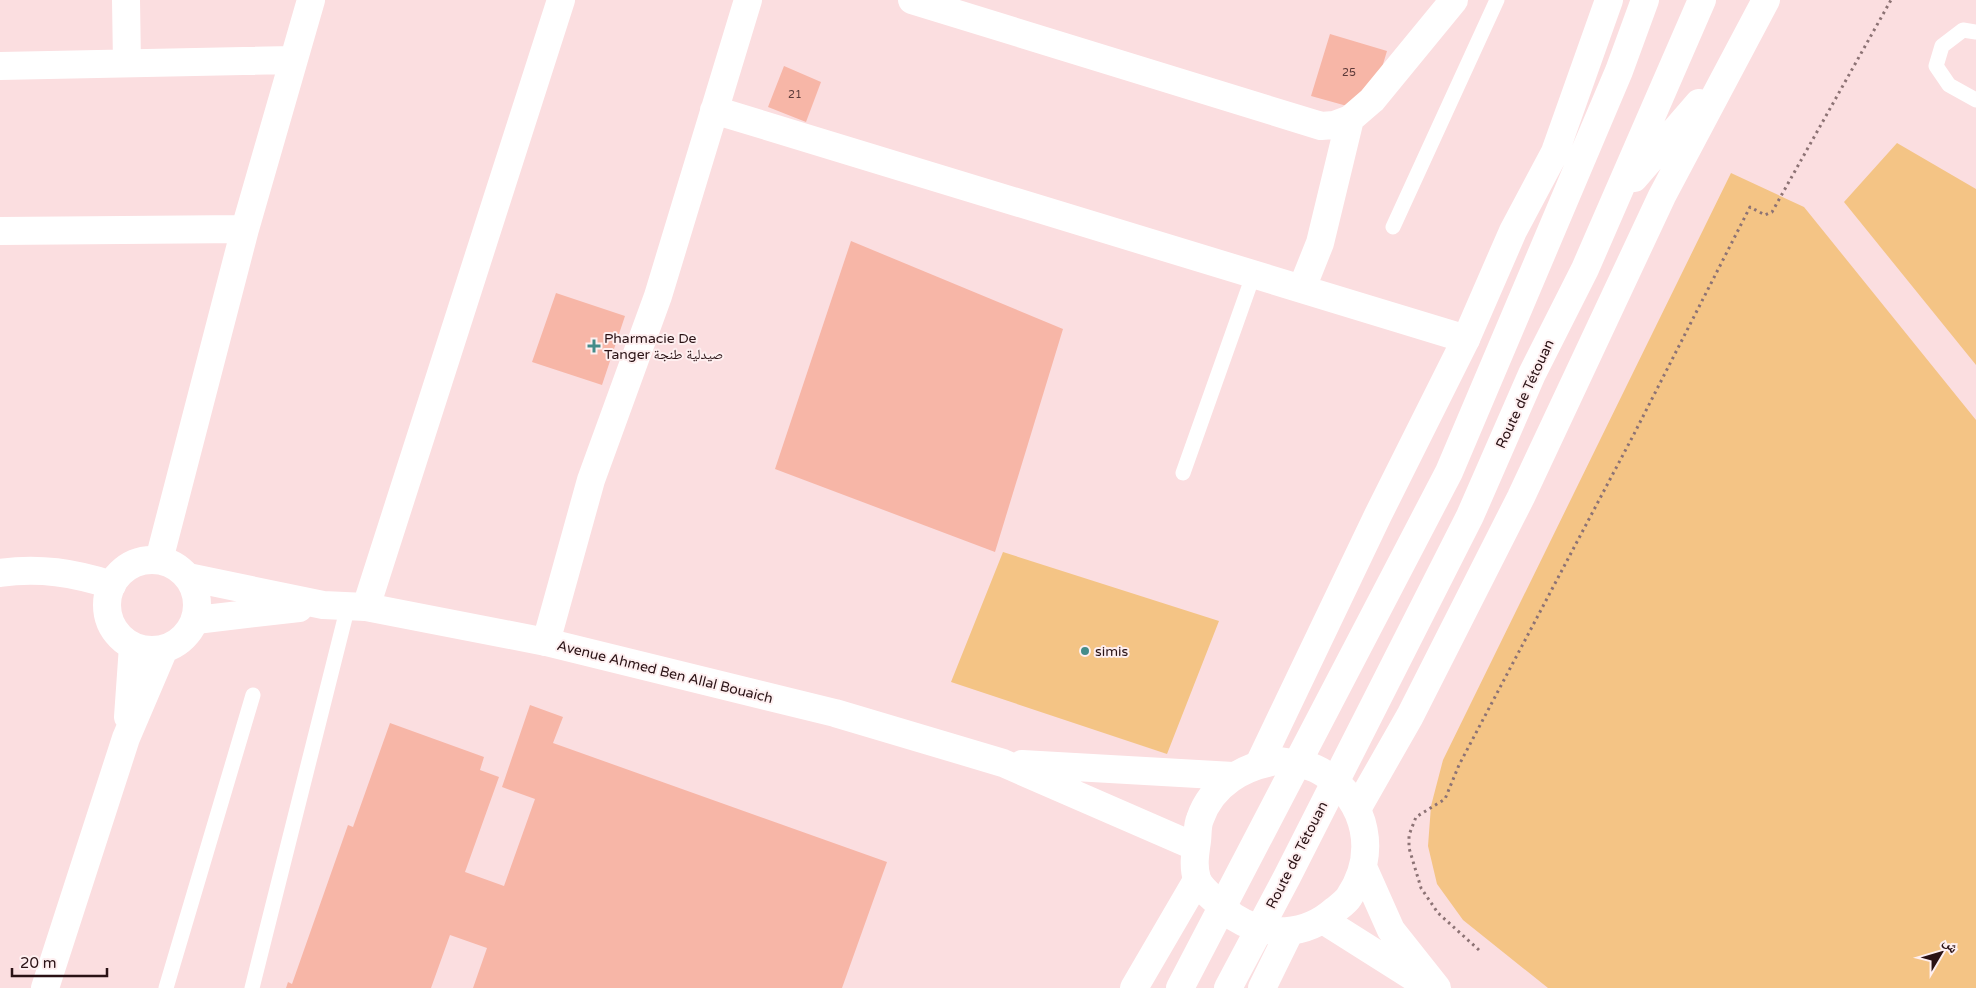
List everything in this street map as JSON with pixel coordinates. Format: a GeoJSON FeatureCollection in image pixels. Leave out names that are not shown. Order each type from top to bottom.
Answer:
{"type":"FeatureCollection","features":[{"type":"Feature","properties":{"kind":"main road"},"geometry":{"type":"LineString","coordinates":[[126,0],[128,63]]}},
{"type":"Feature","properties":{"kind":"main road"},"geometry":{"type":"LineString","coordinates":[[159,560],[244,228],[311,0]]}},
{"type":"Feature","properties":{"kind":"main road"},"geometry":{"type":"LineString","coordinates":[[346,606],[561,0]]}},
{"type":"Feature","properties":{"kind":"main road"},"geometry":{"type":"LineString","coordinates":[[546,642],[591,480],[658,296],[748,0]]}},
{"type":"Feature","properties":{"kind":"main road"},"geometry":{"type":"LineString","coordinates":[[912,0],[1321,126],[1334,125],[1350,119],[1372,100],[1454,0]]}},
{"type":"Feature","properties":{"kind":"main road"},"geometry":{"type":"LineString","coordinates":[[1268,762],[1378,515],[1466,339],[1513,231],[1554,152],[1609,0]]}},
{"type":"Feature","properties":{"kind":"main road"},"geometry":{"type":"LineString","coordinates":[[1180,988],[1449,472],[1619,71],[1644,0]]}},
{"type":"Feature","properties":{"kind":"main road","name":"Route de Tétouan"},"geometry":{"type":"LineString","coordinates":[[1228,988],[1470,516],[1532,374],[1585,269],[1702,0]]}},
{"type":"Feature","properties":{"kind":"main road"},"geometry":{"type":"LineString","coordinates":[[1134,988],[1198,880],[1194,863],[1200,819],[1213,795],[1233,776],[1268,762],[1301,764],[1324,773],[1349,798],[1410,716],[1521,497],[1662,196],[1766,0]]}},
{"type":"Feature","properties":{"kind":"main road"},"geometry":{"type":"LineString","coordinates":[[0,66],[294,60]]}},
{"type":"Feature","properties":{"kind":"main road"},"geometry":{"type":"LineString","coordinates":[[1617,197],[1732,66]]}},
{"type":"Feature","properties":{"kind":"main road"},"geometry":{"type":"LineString","coordinates":[[1554,152],[1619,71]]}},
{"type":"Feature","properties":{"kind":"main road"},"geometry":{"type":"LineString","coordinates":[[714,110],[1466,339]]}},
{"type":"Feature","properties":{"kind":"main road"},"geometry":{"type":"LineString","coordinates":[[1302,288],[1320,243],[1350,119]]}},
{"type":"Feature","properties":{"kind":"main road"},"geometry":{"type":"LineString","coordinates":[[0,231],[244,228]]}},
{"type":"Feature","properties":{"kind":"main road"},"geometry":{"type":"LineString","coordinates":[[145,560],[159,560],[173,566],[188,577],[194,587],[197,598],[196,620],[190,631],[178,642],[164,649],[148,651],[133,646],[121,638],[112,626],[108,613],[108,598],[112,585],[120,573],[131,565],[145,560]]}},
{"type":"Feature","properties":{"kind":"main road"},"geometry":{"type":"LineString","coordinates":[[0,573],[18,570],[59,571],[112,585]]}},
{"type":"Feature","properties":{"kind":"main road","name":"Avenue Ahmed Ben Allal Bouaich"},"geometry":{"type":"LineString","coordinates":[[188,577],[546,642],[835,713],[1002,763],[1196,847]]}},
{"type":"Feature","properties":{"kind":"main road","name":"Avenue Ahmed Ben Allal Bouaich"},"geometry":{"type":"LineString","coordinates":[[196,620],[346,606]]}},
{"type":"Feature","properties":{"kind":"main road"},"geometry":{"type":"LineString","coordinates":[[126,738],[133,646]]}},
{"type":"Feature","properties":{"kind":"main road"},"geometry":{"type":"LineString","coordinates":[[45,988],[126,738],[164,649]]}},
{"type":"Feature","properties":{"kind":"main road","name":"Avenue Ahmed Ben Allal Bouaich"},"geometry":{"type":"LineString","coordinates":[[1002,763],[1233,776]]}},
{"type":"Feature","properties":{"kind":"main road","name":"Route de Tétouan"},"geometry":{"type":"LineString","coordinates":[[1198,880],[1206,891],[1233,916],[1253,927],[1283,931],[1308,927],[1324,920],[1349,898],[1363,867],[1366,843],[1362,819],[1349,798]]}},
{"type":"Feature","properties":{"kind":"main road"},"geometry":{"type":"LineString","coordinates":[[1363,867],[1391,930],[1438,988]]}},
{"type":"Feature","properties":{"kind":"main road"},"geometry":{"type":"LineString","coordinates":[[1324,920],[1431,988]]}},
{"type":"Feature","properties":{"kind":"main road"},"geometry":{"type":"LineString","coordinates":[[1262,988],[1283,931]]}},
{"type":"Feature","properties":{"kind":"lane"},"geometry":{"type":"LineString","coordinates":[[1393,226],[1496,0]]}},
{"type":"Feature","properties":{"kind":"lane"},"geometry":{"type":"LineString","coordinates":[[1976,32],[1964,30],[1942,46],[1936,66],[1949,85],[1976,100]]}},
{"type":"Feature","properties":{"kind":"lane"},"geometry":{"type":"LineString","coordinates":[[1183,473],[1254,274]]}},
{"type":"Feature","properties":{"kind":"lane"},"geometry":{"type":"LineString","coordinates":[[252,988],[346,606]]}},
{"type":"Feature","properties":{"kind":"lane"},"geometry":{"type":"LineString","coordinates":[[166,988],[253,695]]}},
{"type":"Feature","properties":{"kind":"path"},"geometry":{"type":"LineString","coordinates":[[1479,950],[1438,913],[1421,888],[1409,848],[1409,835],[1416,817],[1445,799],[1459,765],[1634,434],[1750,207],[1765,215],[1772,212],[1891,0]]}},
{"type":"Feature","properties":{"kind":"shaded area"},"geometry":{"type":"Polygon","coordinates":[[[1897,143],[1976,189],[1976,365],[1844,202],[1897,143]]]}},
{"type":"Feature","properties":{"kind":"shaded area"},"geometry":{"type":"Polygon","coordinates":[[[1731,173],[1804,207],[1976,420],[1976,988],[1548,988],[1463,920],[1437,884],[1428,846],[1431,806],[1443,760],[1731,173]]]}},
{"type":"Feature","properties":{"kind":"shaded area","name":"simis"},"geometry":{"type":"Polygon","coordinates":[[[1003,552],[1219,621],[1167,754],[951,682],[1003,552]]]}},
{"type":"Feature","properties":{"kind":"building"},"geometry":{"type":"Polygon","coordinates":[[[1330,34],[1387,51],[1374,94],[1347,106],[1311,96],[1330,34]]]}},
{"type":"Feature","properties":{"kind":"building"},"geometry":{"type":"Polygon","coordinates":[[[784,66],[821,82],[806,122],[768,107],[784,66]]]}},
{"type":"Feature","properties":{"kind":"building"},"geometry":{"type":"Polygon","coordinates":[[[851,241],[1063,329],[995,552],[775,469],[851,241]]]}},
{"type":"Feature","properties":{"kind":"building"},"geometry":{"type":"Polygon","coordinates":[[[556,293],[625,316],[602,385],[532,362],[556,293]]]}},
{"type":"Feature","properties":{"kind":"building"},"geometry":{"type":"Polygon","coordinates":[[[530,705],[563,717],[553,743],[887,862],[842,988],[473,988],[487,948],[450,935],[431,988],[286,988],[288,982],[292,984],[348,825],[353,827],[390,723],[484,757],[480,770],[499,777],[465,872],[504,886],[535,799],[502,787],[530,705]]]}},
{"type":"Feature","properties":{"kind":"place","name":"Pharmacie De Tanger صيدلية طنجة"},"geometry":{"type":"Point","coordinates":[594,346]}},
{"type":"Feature","properties":{"kind":"place","name":"simis"},"geometry":{"type":"Point","coordinates":[1085,651]}}]}
